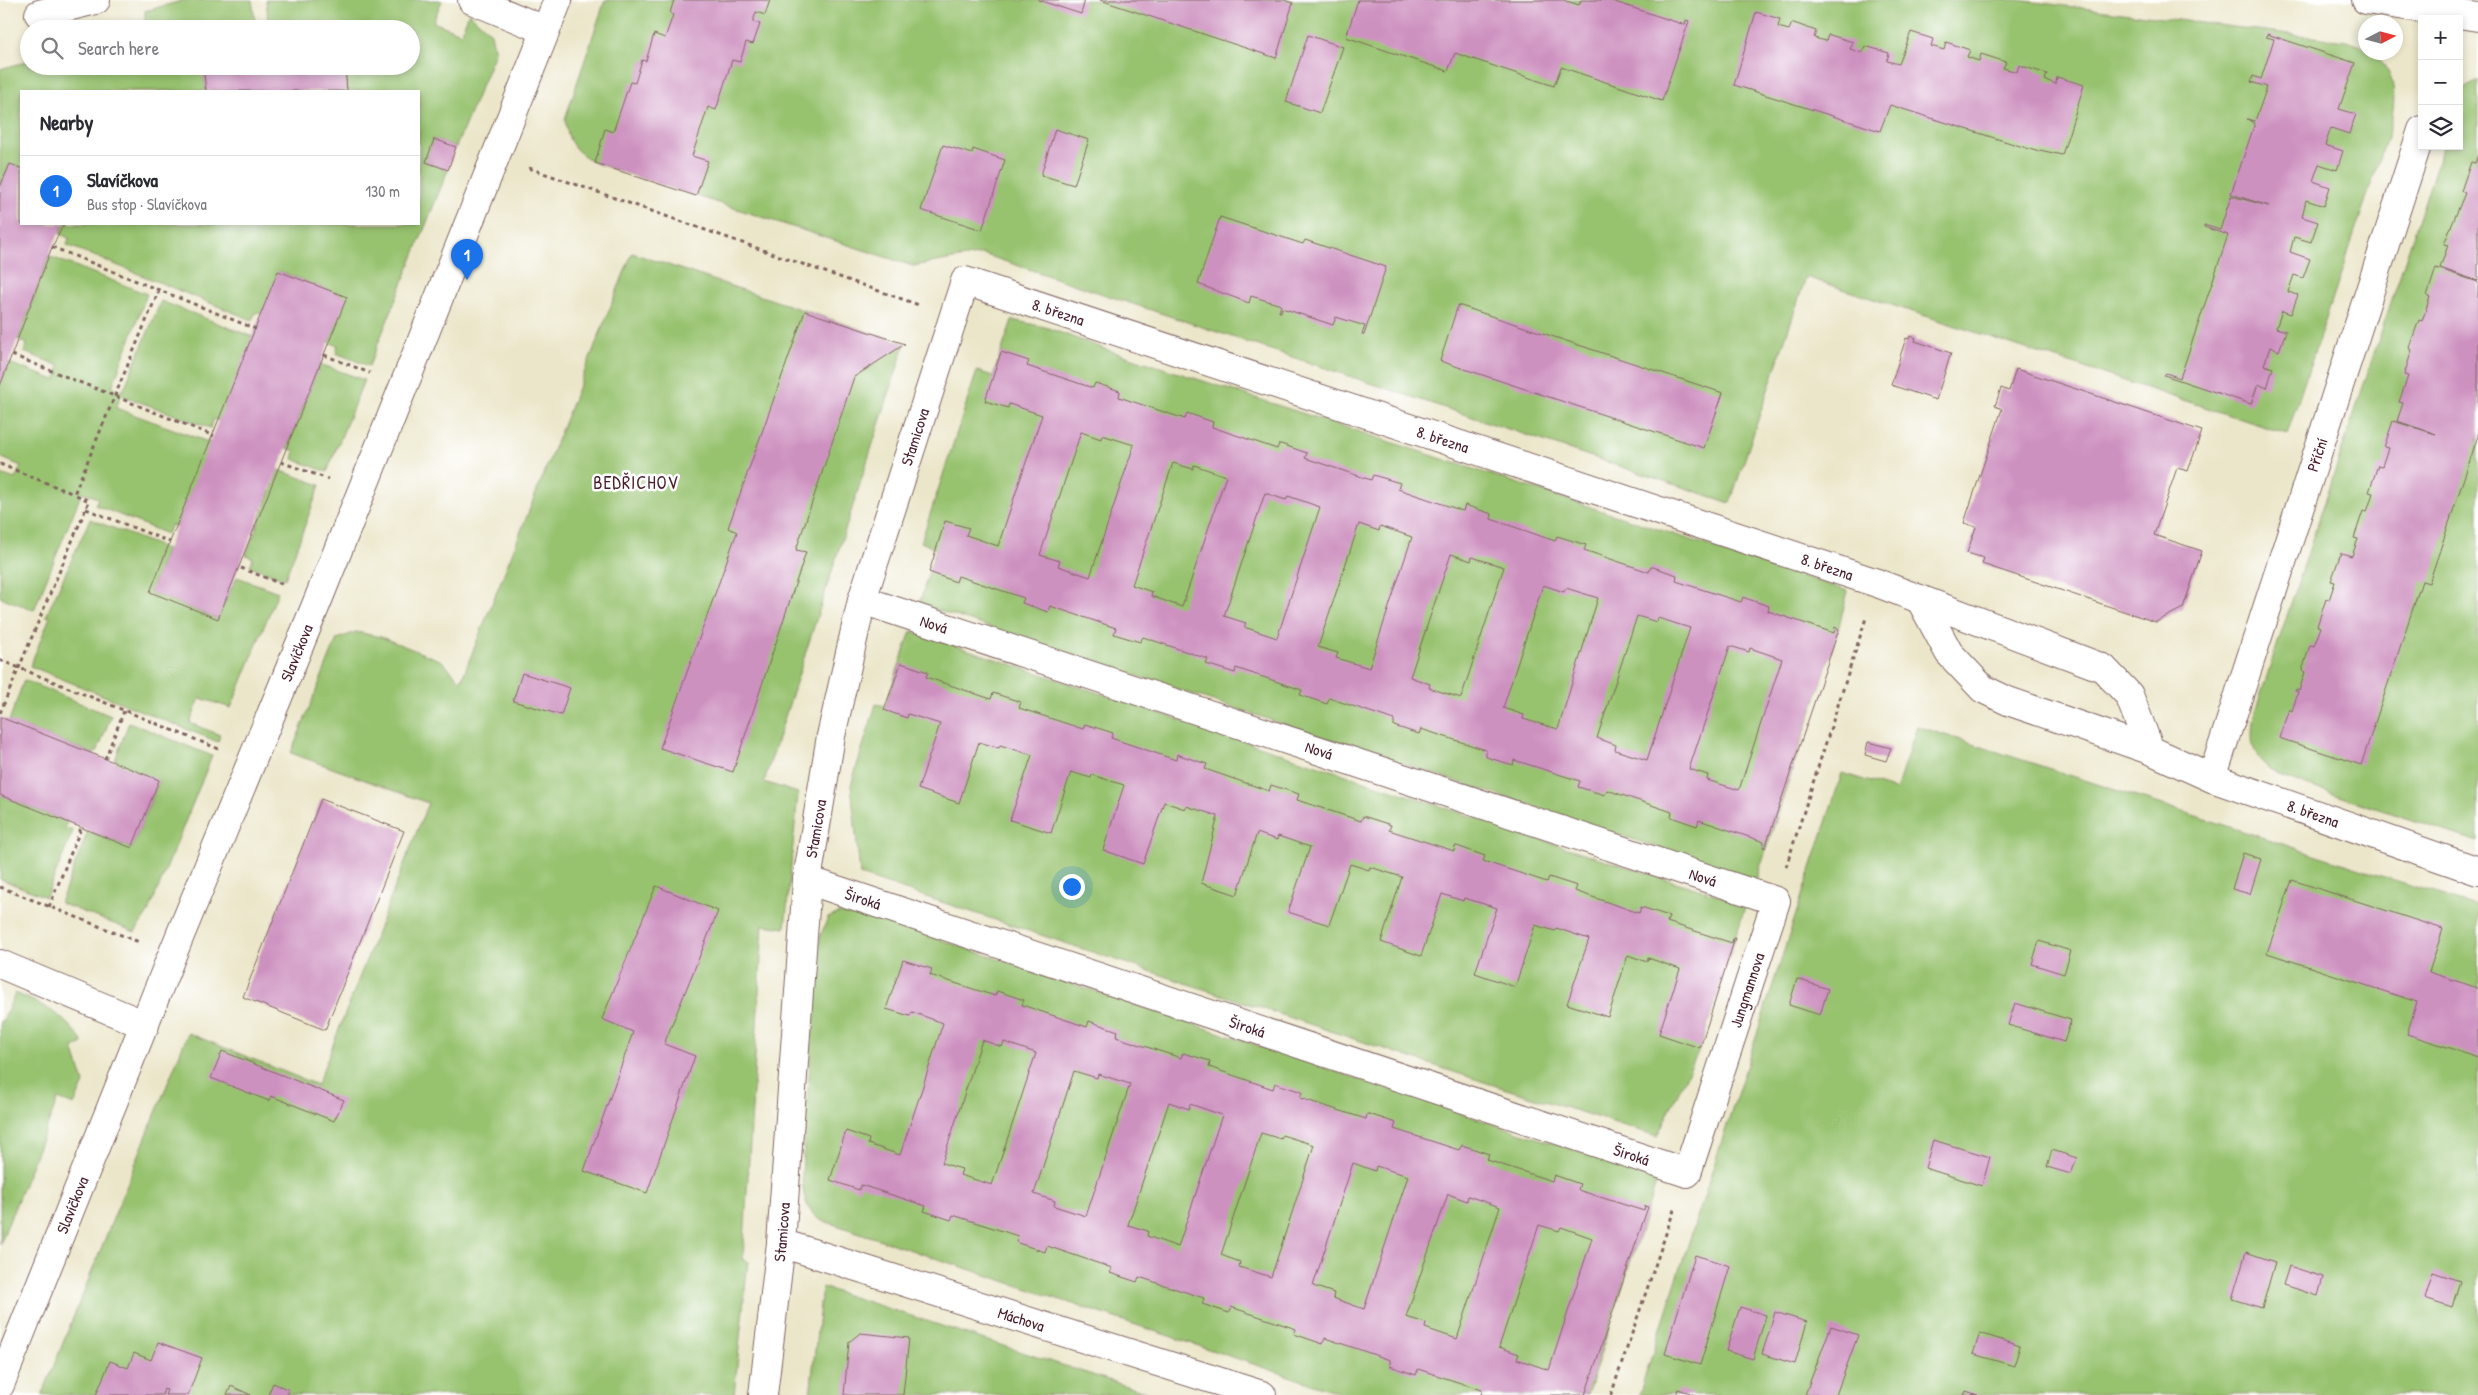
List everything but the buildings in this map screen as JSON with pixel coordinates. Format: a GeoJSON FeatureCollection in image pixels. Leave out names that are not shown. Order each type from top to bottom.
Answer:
{"type":"FeatureCollection","features":[{"type":"Feature","properties":{"kind":"street"},"geometry":{"type":"LineString","coordinates":[[39,14],[96,0]]}},
{"type":"Feature","properties":{"kind":"street"},"geometry":{"type":"LineString","coordinates":[[472,0],[545,30]]}},
{"type":"Feature","properties":{"kind":"street","name":"Slavíčkova"},"geometry":{"type":"LineString","coordinates":[[0,1384],[172,955],[252,763],[558,0]]}},
{"type":"Feature","properties":{"kind":"street"},"geometry":{"type":"LineString","coordinates":[[2366,0],[2465,17]]}},
{"type":"Feature","properties":{"kind":"street","name":"Příční"},"geometry":{"type":"LineString","coordinates":[[2212,778],[2418,142]]}},
{"type":"Feature","properties":{"kind":"street","name":"8. března"},"geometry":{"type":"LineString","coordinates":[[965,282],[1877,583],[2103,668],[2129,695],[2150,750]]}},
{"type":"Feature","properties":{"kind":"street","name":"Stamicova"},"geometry":{"type":"LineString","coordinates":[[763,1395],[781,1243],[807,880],[831,736],[862,600],[952,317],[965,282]]}},
{"type":"Feature","properties":{"kind":"street","name":"8. března"},"geometry":{"type":"LineString","coordinates":[[1920,599],[1949,653],[1983,689],[2008,701],[2150,750],[2212,778],[2478,871]]}},
{"type":"Feature","properties":{"kind":"street","name":"Nová"},"geometry":{"type":"LineString","coordinates":[[862,600],[1776,901]]}},
{"type":"Feature","properties":{"kind":"street","name":"Široká"},"geometry":{"type":"LineString","coordinates":[[807,880],[1687,1174]]}},
{"type":"Feature","properties":{"kind":"street","name":"Jungmannova"},"geometry":{"type":"LineString","coordinates":[[1687,1174],[1776,901]]}},
{"type":"Feature","properties":{"kind":"street"},"geometry":{"type":"LineString","coordinates":[[0,964],[145,1025]]}},
{"type":"Feature","properties":{"kind":"street","name":"Máchova"},"geometry":{"type":"LineString","coordinates":[[781,1243],[1262,1395]]}},
{"type":"Feature","properties":{"kind":"path"},"geometry":{"type":"LineString","coordinates":[[495,156],[952,317]]}},
{"type":"Feature","properties":{"kind":"path"},"geometry":{"type":"LineString","coordinates":[[52,247],[256,329]]}},
{"type":"Feature","properties":{"kind":"path"},"geometry":{"type":"LineString","coordinates":[[74,494],[160,290]]}},
{"type":"Feature","properties":{"kind":"path"},"geometry":{"type":"LineString","coordinates":[[12,355],[214,436]]}},
{"type":"Feature","properties":{"kind":"path"},"geometry":{"type":"LineString","coordinates":[[324,355],[374,375]]}},
{"type":"Feature","properties":{"kind":"path"},"geometry":{"type":"LineString","coordinates":[[282,462],[331,480]]}},
{"type":"Feature","properties":{"kind":"path"},"geometry":{"type":"LineString","coordinates":[[0,464],[89,501],[0,713]]}},
{"type":"Feature","properties":{"kind":"path"},"geometry":{"type":"LineString","coordinates":[[86,509],[170,542]]}},
{"type":"Feature","properties":{"kind":"path"},"geometry":{"type":"LineString","coordinates":[[241,568],[288,587]]}},
{"type":"Feature","properties":{"kind":"path"},"geometry":{"type":"LineString","coordinates":[[1776,901],[1877,583]]}},
{"type":"Feature","properties":{"kind":"path"},"geometry":{"type":"LineString","coordinates":[[0,660],[252,763]]}},
{"type":"Feature","properties":{"kind":"path"},"geometry":{"type":"LineString","coordinates":[[105,759],[124,711]]}},
{"type":"Feature","properties":{"kind":"path"},"geometry":{"type":"LineString","coordinates":[[49,907],[82,828]]}},
{"type":"Feature","properties":{"kind":"path"},"geometry":{"type":"LineString","coordinates":[[0,887],[172,955]]}},
{"type":"Feature","properties":{"kind":"path"},"geometry":{"type":"LineString","coordinates":[[1611,1395],[1687,1174]]}},
{"type":"Feature","properties":{"kind":"green space"},"geometry":{"type":"Polygon","coordinates":[[[185,0],[252,0],[255,20],[145,20],[145,11],[185,0]]]}},
{"type":"Feature","properties":{"kind":"green space"},"geometry":{"type":"Polygon","coordinates":[[[266,0],[439,0],[442,1],[433,22],[461,33],[469,13],[491,33],[495,53],[456,147],[434,139],[426,162],[448,170],[369,366],[336,353],[338,346],[329,342],[346,297],[279,271],[262,314],[256,312],[252,320],[67,245],[69,238],[60,234],[64,225],[420,225],[420,90],[347,90],[346,75],[420,75],[420,20],[268,20],[266,0]]]}},
{"type":"Feature","properties":{"kind":"green space"},"geometry":{"type":"Polygon","coordinates":[[[605,0],[2018,0],[2346,41],[2358,45],[2358,60],[2379,60],[2387,69],[2391,78],[2394,96],[2390,128],[2287,434],[1806,277],[1730,503],[983,254],[913,266],[595,163],[573,146],[568,135],[565,119],[605,0]]]}},
{"type":"Feature","properties":{"kind":"green space"},"geometry":{"type":"Polygon","coordinates":[[[20,63],[20,75],[204,75],[206,90],[20,90],[20,168],[9,164],[0,187],[0,69],[20,63]]]}},
{"type":"Feature","properties":{"kind":"green space"},"geometry":{"type":"Polygon","coordinates":[[[2478,81],[2478,842],[2279,776],[2258,757],[2254,750],[2252,735],[2254,715],[2442,150],[2463,150],[2463,90],[2478,81]]]}},
{"type":"Feature","properties":{"kind":"green space"},"geometry":{"type":"Polygon","coordinates":[[[632,253],[905,344],[764,782],[798,793],[785,928],[763,925],[743,1259],[748,1261],[734,1395],[42,1395],[188,1033],[317,1085],[428,803],[291,753],[337,639],[356,632],[381,637],[442,661],[461,681],[632,253]]]}},
{"type":"Feature","properties":{"kind":"green space"},"geometry":{"type":"Polygon","coordinates":[[[49,256],[147,294],[112,387],[123,391],[161,301],[253,337],[220,421],[214,419],[210,428],[121,395],[116,408],[211,443],[176,527],[171,525],[167,534],[95,505],[98,498],[82,492],[34,610],[0,597],[0,474],[15,479],[21,466],[0,457],[0,386],[9,363],[55,380],[60,366],[24,352],[27,344],[18,340],[49,256]]]}},
{"type":"Feature","properties":{"kind":"green space"},"geometry":{"type":"Polygon","coordinates":[[[1012,320],[1045,327],[1105,349],[1848,591],[1837,634],[1756,880],[919,604],[936,549],[921,542],[977,371],[993,376],[1012,320]]]}},
{"type":"Feature","properties":{"kind":"green space"},"geometry":{"type":"Polygon","coordinates":[[[320,364],[364,380],[327,472],[293,459],[295,451],[287,448],[320,364]]]}},
{"type":"Feature","properties":{"kind":"green space"},"geometry":{"type":"Polygon","coordinates":[[[279,470],[320,485],[285,579],[250,566],[253,558],[246,555],[279,470]]]}},
{"type":"Feature","properties":{"kind":"green space"},"geometry":{"type":"Polygon","coordinates":[[[90,519],[167,549],[150,592],[217,619],[237,577],[278,592],[231,708],[200,698],[190,723],[220,735],[218,742],[30,666],[50,617],[46,616],[90,519]]]}},
{"type":"Feature","properties":{"kind":"green space"},"geometry":{"type":"Polygon","coordinates":[[[911,631],[1561,846],[1746,904],[1700,1048],[1657,1136],[1484,1082],[860,875],[851,785],[876,704],[885,706],[911,631]]]}},
{"type":"Feature","properties":{"kind":"green space"},"geometry":{"type":"Polygon","coordinates":[[[24,680],[111,716],[97,752],[95,751],[94,754],[9,721],[24,680]]]}},
{"type":"Feature","properties":{"kind":"green space"},"geometry":{"type":"Polygon","coordinates":[[[129,722],[212,756],[149,911],[135,932],[60,903],[88,831],[132,848],[159,781],[116,764],[117,760],[115,760],[129,722]]]}},
{"type":"Feature","properties":{"kind":"green space"},"geometry":{"type":"Polygon","coordinates":[[[1917,726],[2478,907],[2478,1395],[1639,1395],[1842,773],[1896,790],[1917,726]]]}},
{"type":"Feature","properties":{"kind":"green space"},"geometry":{"type":"Polygon","coordinates":[[[0,795],[67,822],[65,828],[73,831],[46,897],[0,879],[0,795]]]}},
{"type":"Feature","properties":{"kind":"green space"},"geometry":{"type":"Polygon","coordinates":[[[839,913],[863,917],[914,931],[1658,1177],[1587,1395],[1346,1395],[818,1219],[805,1199],[802,1174],[818,949],[821,934],[828,918],[839,913]]]}},
{"type":"Feature","properties":{"kind":"green space"},"geometry":{"type":"Polygon","coordinates":[[[15,993],[53,1012],[76,1033],[83,1043],[73,1048],[84,1083],[74,1105],[58,1099],[0,1244],[0,1021],[3,1021],[15,993]]]}},
{"type":"Feature","properties":{"kind":"green space"},"geometry":{"type":"Polygon","coordinates":[[[822,1287],[1154,1395],[810,1395],[822,1287]]]}},
{"type":"Feature","properties":{"kind":"place","name":"Slavíčkova"},"geometry":{"type":"Point","coordinates":[467,280]}},
{"type":"Feature","properties":{"kind":"district","name":"BEDŘICHOV"},"geometry":{"type":"Point","coordinates":[636,482]}}]}
